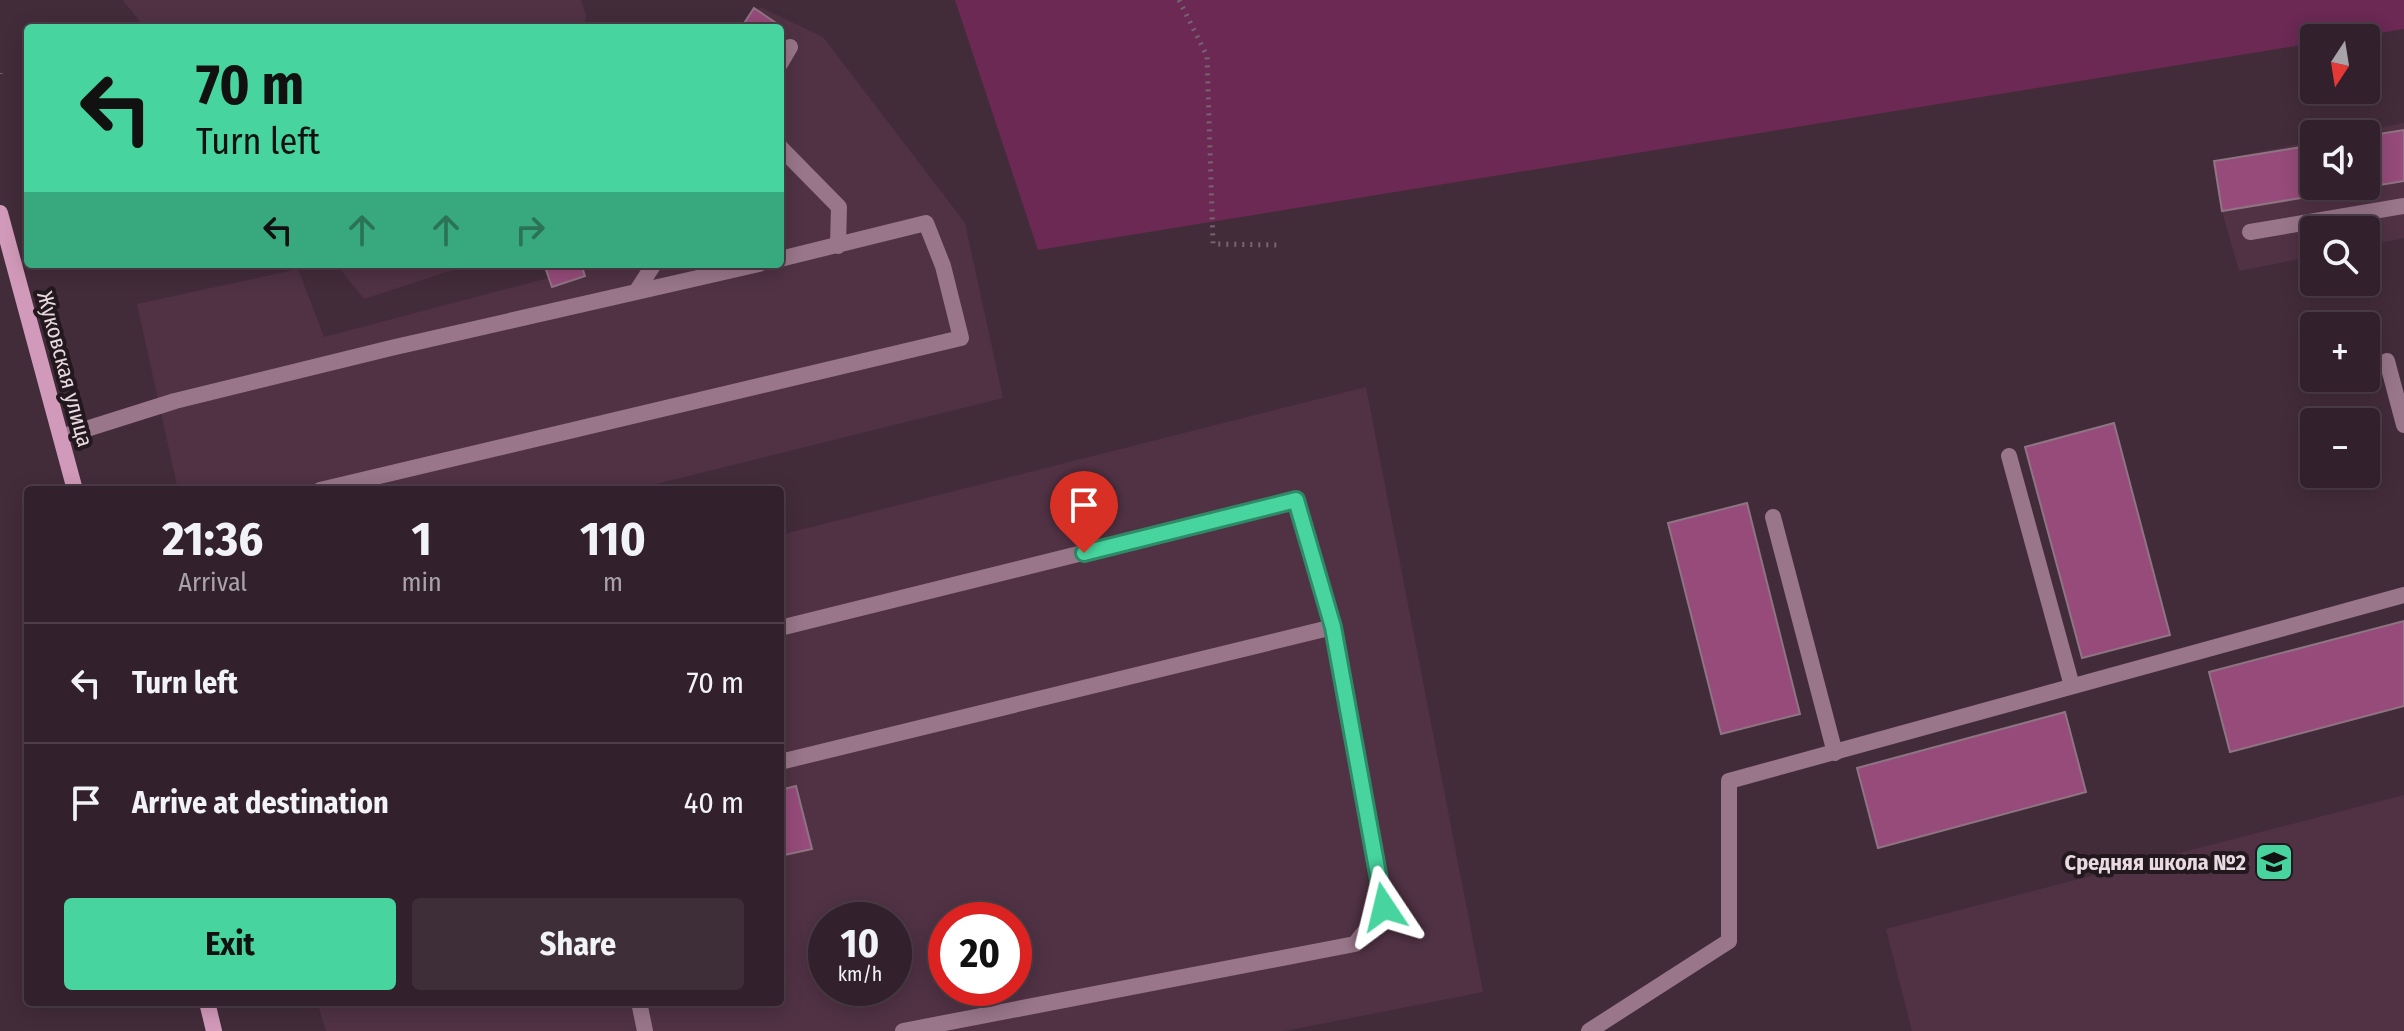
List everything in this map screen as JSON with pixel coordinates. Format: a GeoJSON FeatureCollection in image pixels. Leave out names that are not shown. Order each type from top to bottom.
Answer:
{"type":"FeatureCollection","features":[{"type":"Feature","properties":{"kind":"main road","name":"Жуковская улица"},"geometry":{"type":"LineString","coordinates":[[0,215],[74,486]]}},
{"type":"Feature","properties":{"kind":"main road"},"geometry":{"type":"LineString","coordinates":[[208,1006],[214,1031]]}},
{"type":"Feature","properties":{"kind":"street"},"geometry":{"type":"LineString","coordinates":[[784,57],[790,47]]}},
{"type":"Feature","properties":{"kind":"street"},"geometry":{"type":"LineString","coordinates":[[784,151],[839,207],[838,246]]}},
{"type":"Feature","properties":{"kind":"street"},"geometry":{"type":"LineString","coordinates":[[2250,232],[2404,206]]}},
{"type":"Feature","properties":{"kind":"street"},"geometry":{"type":"LineString","coordinates":[[337,486],[961,338],[943,266],[926,223],[784,258]]}},
{"type":"Feature","properties":{"kind":"street"},"geometry":{"type":"LineString","coordinates":[[636,292],[651,268]]}},
{"type":"Feature","properties":{"kind":"street"},"geometry":{"type":"LineString","coordinates":[[61,437],[175,401],[741,268]]}},
{"type":"Feature","properties":{"kind":"street"},"geometry":{"type":"LineString","coordinates":[[2387,361],[2404,425]]}},
{"type":"Feature","properties":{"kind":"street"},"geometry":{"type":"LineString","coordinates":[[2009,456],[2072,686]]}},
{"type":"Feature","properties":{"kind":"street"},"geometry":{"type":"LineString","coordinates":[[784,627],[1296,500],[1333,627],[1384,907],[1355,944],[903,1031]]}},
{"type":"Feature","properties":{"kind":"street"},"geometry":{"type":"LineString","coordinates":[[1773,517],[1835,753]]}},
{"type":"Feature","properties":{"kind":"street"},"geometry":{"type":"LineString","coordinates":[[1589,1031],[1729,941],[1729,781],[2404,595]]}},
{"type":"Feature","properties":{"kind":"street"},"geometry":{"type":"LineString","coordinates":[[784,761],[1333,627]]}},
{"type":"Feature","properties":{"kind":"street"},"geometry":{"type":"LineString","coordinates":[[640,1006],[645,1031]]}},
{"type":"Feature","properties":{"kind":"path"},"geometry":{"type":"LineString","coordinates":[[1179,0],[1207,56],[1213,244],[1282,245]]}},
{"type":"Feature","properties":{"kind":"shaded area"},"geometry":{"type":"Polygon","coordinates":[[[123,0],[581,0],[586,15],[585,24],[142,24],[123,0]]]}},
{"type":"Feature","properties":{"kind":"shaded area"},"geometry":{"type":"Polygon","coordinates":[[[955,0],[2404,0],[2404,29],[2380,33],[2380,24],[2300,24],[2300,45],[1038,250],[955,0]]]}},
{"type":"Feature","properties":{"kind":"shaded area"},"geometry":{"type":"Polygon","coordinates":[[[760,7],[823,37],[965,223],[1003,398],[648,486],[177,486],[137,304],[298,269],[324,337],[571,272],[574,268],[784,268],[784,24],[749,24],[760,7]]]}},
{"type":"Feature","properties":{"kind":"shaded area"},"geometry":{"type":"Polygon","coordinates":[[[2404,123],[2404,238],[2380,243],[2380,216],[2300,216],[2300,259],[2239,271],[2222,211],[2214,161],[2300,144],[2300,200],[2380,200],[2380,128],[2404,123]]]}},
{"type":"Feature","properties":{"kind":"shaded area"},"geometry":{"type":"Polygon","coordinates":[[[339,268],[459,268],[364,299],[339,268]]]}},
{"type":"Feature","properties":{"kind":"shaded area"},"geometry":{"type":"Polygon","coordinates":[[[1366,387],[1483,992],[1285,1031],[326,1031],[318,1006],[784,1006],[784,534],[1366,387]]]}},
{"type":"Feature","properties":{"kind":"shaded area","name":"Средняя школа №2"},"geometry":{"type":"Polygon","coordinates":[[[2404,795],[2404,1031],[1912,1031],[1886,929],[2404,795]]]}},
{"type":"Feature","properties":{"kind":"building"},"geometry":{"type":"Polygon","coordinates":[[[754,8],[778,24],[744,24],[754,8]]]}},
{"type":"Feature","properties":{"kind":"building"},"geometry":{"type":"Polygon","coordinates":[[[2404,130],[2404,181],[2380,185],[2380,134],[2404,130]]]}},
{"type":"Feature","properties":{"kind":"building"},"geometry":{"type":"Polygon","coordinates":[[[2300,147],[2300,198],[2222,211],[2214,161],[2300,147]]]}},
{"type":"Feature","properties":{"kind":"building"},"geometry":{"type":"Polygon","coordinates":[[[545,268],[582,268],[585,276],[552,287],[545,268]]]}},
{"type":"Feature","properties":{"kind":"building"},"geometry":{"type":"Polygon","coordinates":[[[2114,423],[2170,635],[2082,658],[2025,447],[2114,423]]]}},
{"type":"Feature","properties":{"kind":"building"},"geometry":{"type":"Polygon","coordinates":[[[1747,503],[1800,714],[1721,734],[1668,523],[1747,503]]]}},
{"type":"Feature","properties":{"kind":"building"},"geometry":{"type":"Polygon","coordinates":[[[2404,621],[2404,706],[2230,752],[2209,672],[2404,621]]]}},
{"type":"Feature","properties":{"kind":"building"},"geometry":{"type":"Polygon","coordinates":[[[2065,712],[2086,792],[1878,848],[1857,768],[2065,712]]]}},
{"type":"Feature","properties":{"kind":"building"},"geometry":{"type":"Polygon","coordinates":[[[796,786],[812,849],[784,855],[784,789],[796,786]]]}},
{"type":"Feature","properties":{"kind":"place","name":"Средняя школа №2"},"geometry":{"type":"Point","coordinates":[2274,862]}},
{"type":"Feature","properties":{"kind":"route"},"geometry":{"type":"LineString","coordinates":[[1084,553],[1296,500],[1333,627],[1384,907]]}}]}
